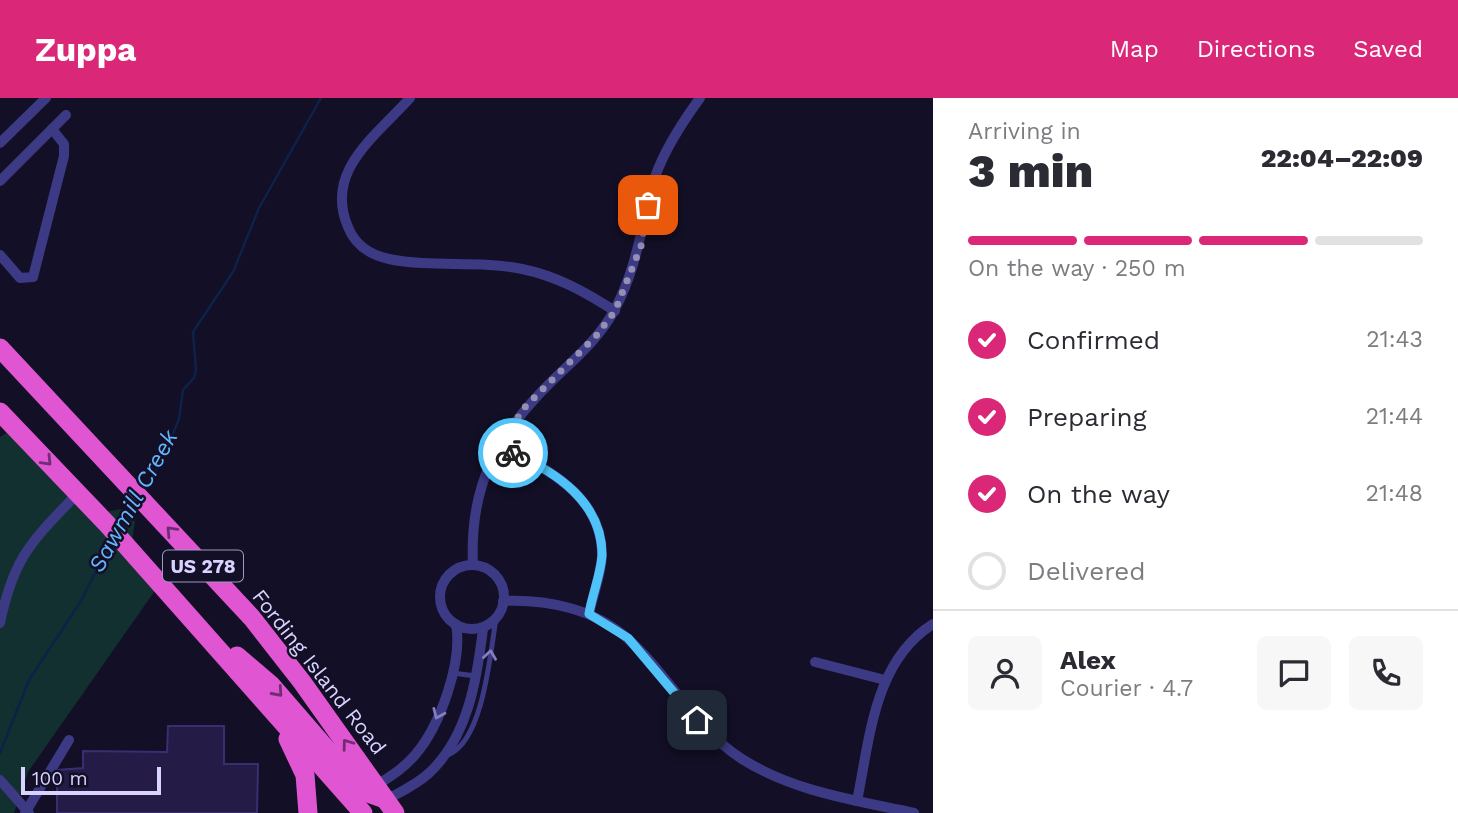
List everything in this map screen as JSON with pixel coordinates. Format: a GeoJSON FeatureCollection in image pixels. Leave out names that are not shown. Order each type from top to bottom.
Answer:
{"type":"FeatureCollection","features":[{"type":"Feature","properties":{"kind":"highway","name":"Fording Island Road"},"geometry":{"type":"LineString","coordinates":[[0,348],[252,618],[386,799]]}},
{"type":"Feature","properties":{"kind":"highway","name":"US 278"},"geometry":{"type":"LineString","coordinates":[[0,412],[78,493],[363,813]]}},
{"type":"Feature","properties":{"kind":"highway"},"geometry":{"type":"LineString","coordinates":[[189,616],[271,684],[355,782],[368,793],[386,799]]}},
{"type":"Feature","properties":{"kind":"highway"},"geometry":{"type":"LineString","coordinates":[[263,700],[300,762],[308,794],[308,813]]}},
{"type":"Feature","properties":{"kind":"street"},"geometry":{"type":"LineString","coordinates":[[410,98],[352,161],[340,188],[346,222],[365,250],[399,260],[520,268],[568,283],[615,311]]}},
{"type":"Feature","properties":{"kind":"street"},"geometry":{"type":"LineString","coordinates":[[473,565],[475,502],[486,467],[525,407],[596,336],[615,311],[641,246],[652,185],[681,123],[699,98]]}},
{"type":"Feature","properties":{"kind":"street"},"geometry":{"type":"LineString","coordinates":[[0,143],[44,99]]}},
{"type":"Feature","properties":{"kind":"street"},"geometry":{"type":"LineString","coordinates":[[0,181],[66,115]]}},
{"type":"Feature","properties":{"kind":"street"},"geometry":{"type":"LineString","coordinates":[[0,255],[20,278],[33,277],[64,156],[64,144],[52,129]]}},
{"type":"Feature","properties":{"kind":"street"},"geometry":{"type":"LineString","coordinates":[[499,446],[536,463],[573,488],[596,524],[602,554],[589,614]]}},
{"type":"Feature","properties":{"kind":"street"},"geometry":{"type":"LineString","coordinates":[[0,623],[8,583],[21,558],[78,493]]}},
{"type":"Feature","properties":{"kind":"street"},"geometry":{"type":"LineString","coordinates":[[473,565],[484,568],[499,581],[503,601],[496,619],[483,629],[477,676],[463,721],[443,756],[426,776],[386,799],[404,767],[418,753],[443,704],[452,673],[459,643],[456,624],[442,609],[441,588],[454,571],[473,565]]}},
{"type":"Feature","properties":{"kind":"street"},"geometry":{"type":"LineString","coordinates":[[503,601],[550,603],[589,614],[628,638],[697,720],[742,759],[800,787],[914,813]]}},
{"type":"Feature","properties":{"kind":"street"},"geometry":{"type":"LineString","coordinates":[[456,624],[483,629]]}},
{"type":"Feature","properties":{"kind":"street"},"geometry":{"type":"LineString","coordinates":[[857,801],[885,680],[899,654],[917,635],[933,624]]}},
{"type":"Feature","properties":{"kind":"street"},"geometry":{"type":"LineString","coordinates":[[815,662],[885,680]]}},
{"type":"Feature","properties":{"kind":"street"},"geometry":{"type":"LineString","coordinates":[[0,780],[27,812],[69,740]]}},
{"type":"Feature","properties":{"kind":"lane"},"geometry":{"type":"LineString","coordinates":[[443,756],[457,750],[470,733],[488,672],[496,619]]}},
{"type":"Feature","properties":{"kind":"lane"},"geometry":{"type":"LineString","coordinates":[[452,673],[477,676]]}},
{"type":"Feature","properties":{"kind":"green space"},"geometry":{"type":"Polygon","coordinates":[[[13,429],[106,512],[120,509],[135,521],[132,541],[154,571],[154,592],[28,772],[14,813],[0,813],[0,437],[13,429]]]}},
{"type":"Feature","properties":{"kind":"building"},"geometry":{"type":"Polygon","coordinates":[[[168,726],[224,726],[224,764],[258,764],[257,813],[57,813],[57,770],[83,768],[83,751],[167,752],[168,726]]]}},
{"type":"Feature","properties":{"kind":"waterway","name":"Sawmill Creek"},"geometry":{"type":"LineString","coordinates":[[144,490],[163,458],[179,419],[183,390],[194,378],[196,370],[193,332],[233,272],[259,208],[321,98]]}},
{"type":"Feature","properties":{"kind":"waterway","name":"Sawmill Creek"},"geometry":{"type":"LineString","coordinates":[[119,528],[135,505]]}},
{"type":"Feature","properties":{"kind":"waterway","name":"Sawmill Creek"},"geometry":{"type":"LineString","coordinates":[[0,753],[29,680],[81,601],[112,540]]}},
{"type":"Feature","properties":{"kind":"way so far"},"geometry":{"type":"LineString","coordinates":[[513,453],[499,446],[525,407],[578,356],[615,311],[641,246],[648,205]]}},
{"type":"Feature","properties":{"kind":"route"},"geometry":{"type":"LineString","coordinates":[[513,453],[536,463],[573,488],[596,524],[602,554],[589,614],[628,638],[697,720]]}}]}
